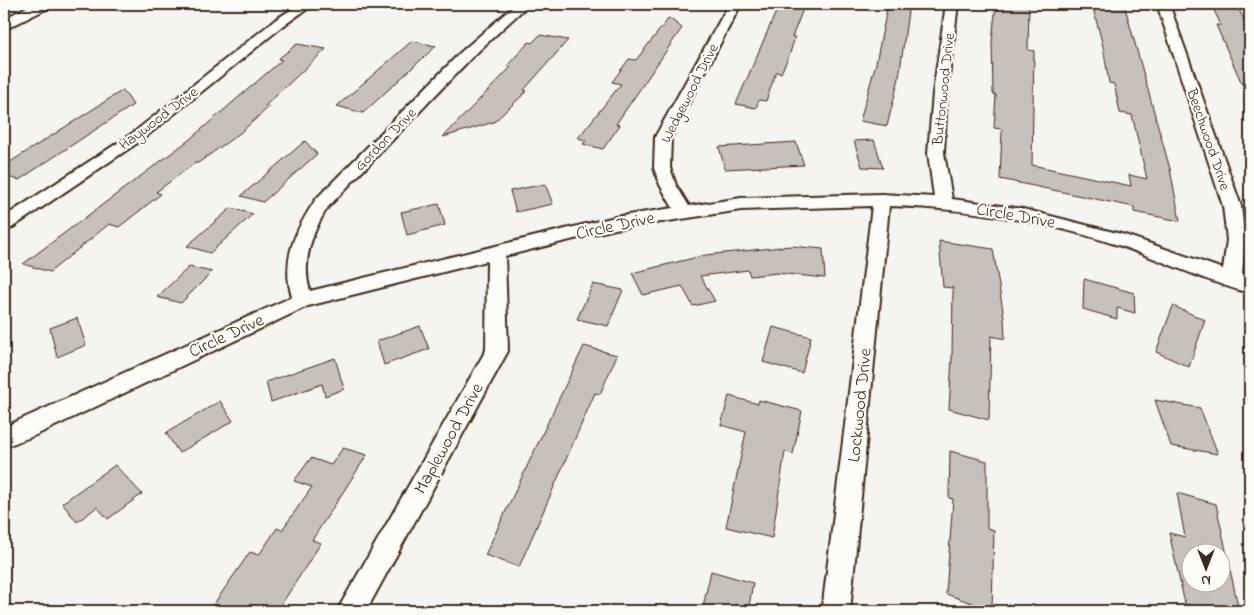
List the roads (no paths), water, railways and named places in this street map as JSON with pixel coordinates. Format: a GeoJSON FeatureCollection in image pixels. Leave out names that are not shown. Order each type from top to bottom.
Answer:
{"type":"FeatureCollection","features":[{"type":"Feature","properties":{"kind":"street"},"geometry":{"type":"LineString","coordinates":[[4,25],[44,4]]}},
{"type":"Feature","properties":{"kind":"street","name":"Gordon Drive"},"geometry":{"type":"LineString","coordinates":[[303,300],[299,289],[296,265],[300,244],[308,223],[322,203],[466,55],[523,4]]}},
{"type":"Feature","properties":{"kind":"street","name":"Wedgewood Drive"},"geometry":{"type":"LineString","coordinates":[[684,212],[667,185],[660,167],[660,152],[664,137],[735,4]]}},
{"type":"Feature","properties":{"kind":"street","name":"Buttonwood Drive"},"geometry":{"type":"LineString","coordinates":[[944,203],[936,153],[940,93],[952,4]]}},
{"type":"Feature","properties":{"kind":"street","name":"Beechwood Drive"},"geometry":{"type":"LineString","coordinates":[[1163,4],[1232,206],[1236,240],[1232,278]]}},
{"type":"Feature","properties":{"kind":"street","name":"Haywood Drive"},"geometry":{"type":"LineString","coordinates":[[4,225],[138,136],[298,6]]}},
{"type":"Feature","properties":{"kind":"street","name":"Circle Drive"},"geometry":{"type":"LineString","coordinates":[[4,437],[28,428],[303,300],[615,223],[741,204],[881,200],[944,203],[1022,215],[1072,226],[1124,241],[1250,286]]}},
{"type":"Feature","properties":{"kind":"street","name":"Lockwood Drive"},"geometry":{"type":"LineString","coordinates":[[836,611],[881,200]]}},
{"type":"Feature","properties":{"kind":"street","name":"Maplewood Drive"},"geometry":{"type":"LineString","coordinates":[[351,611],[497,351],[496,253]]}}]}
